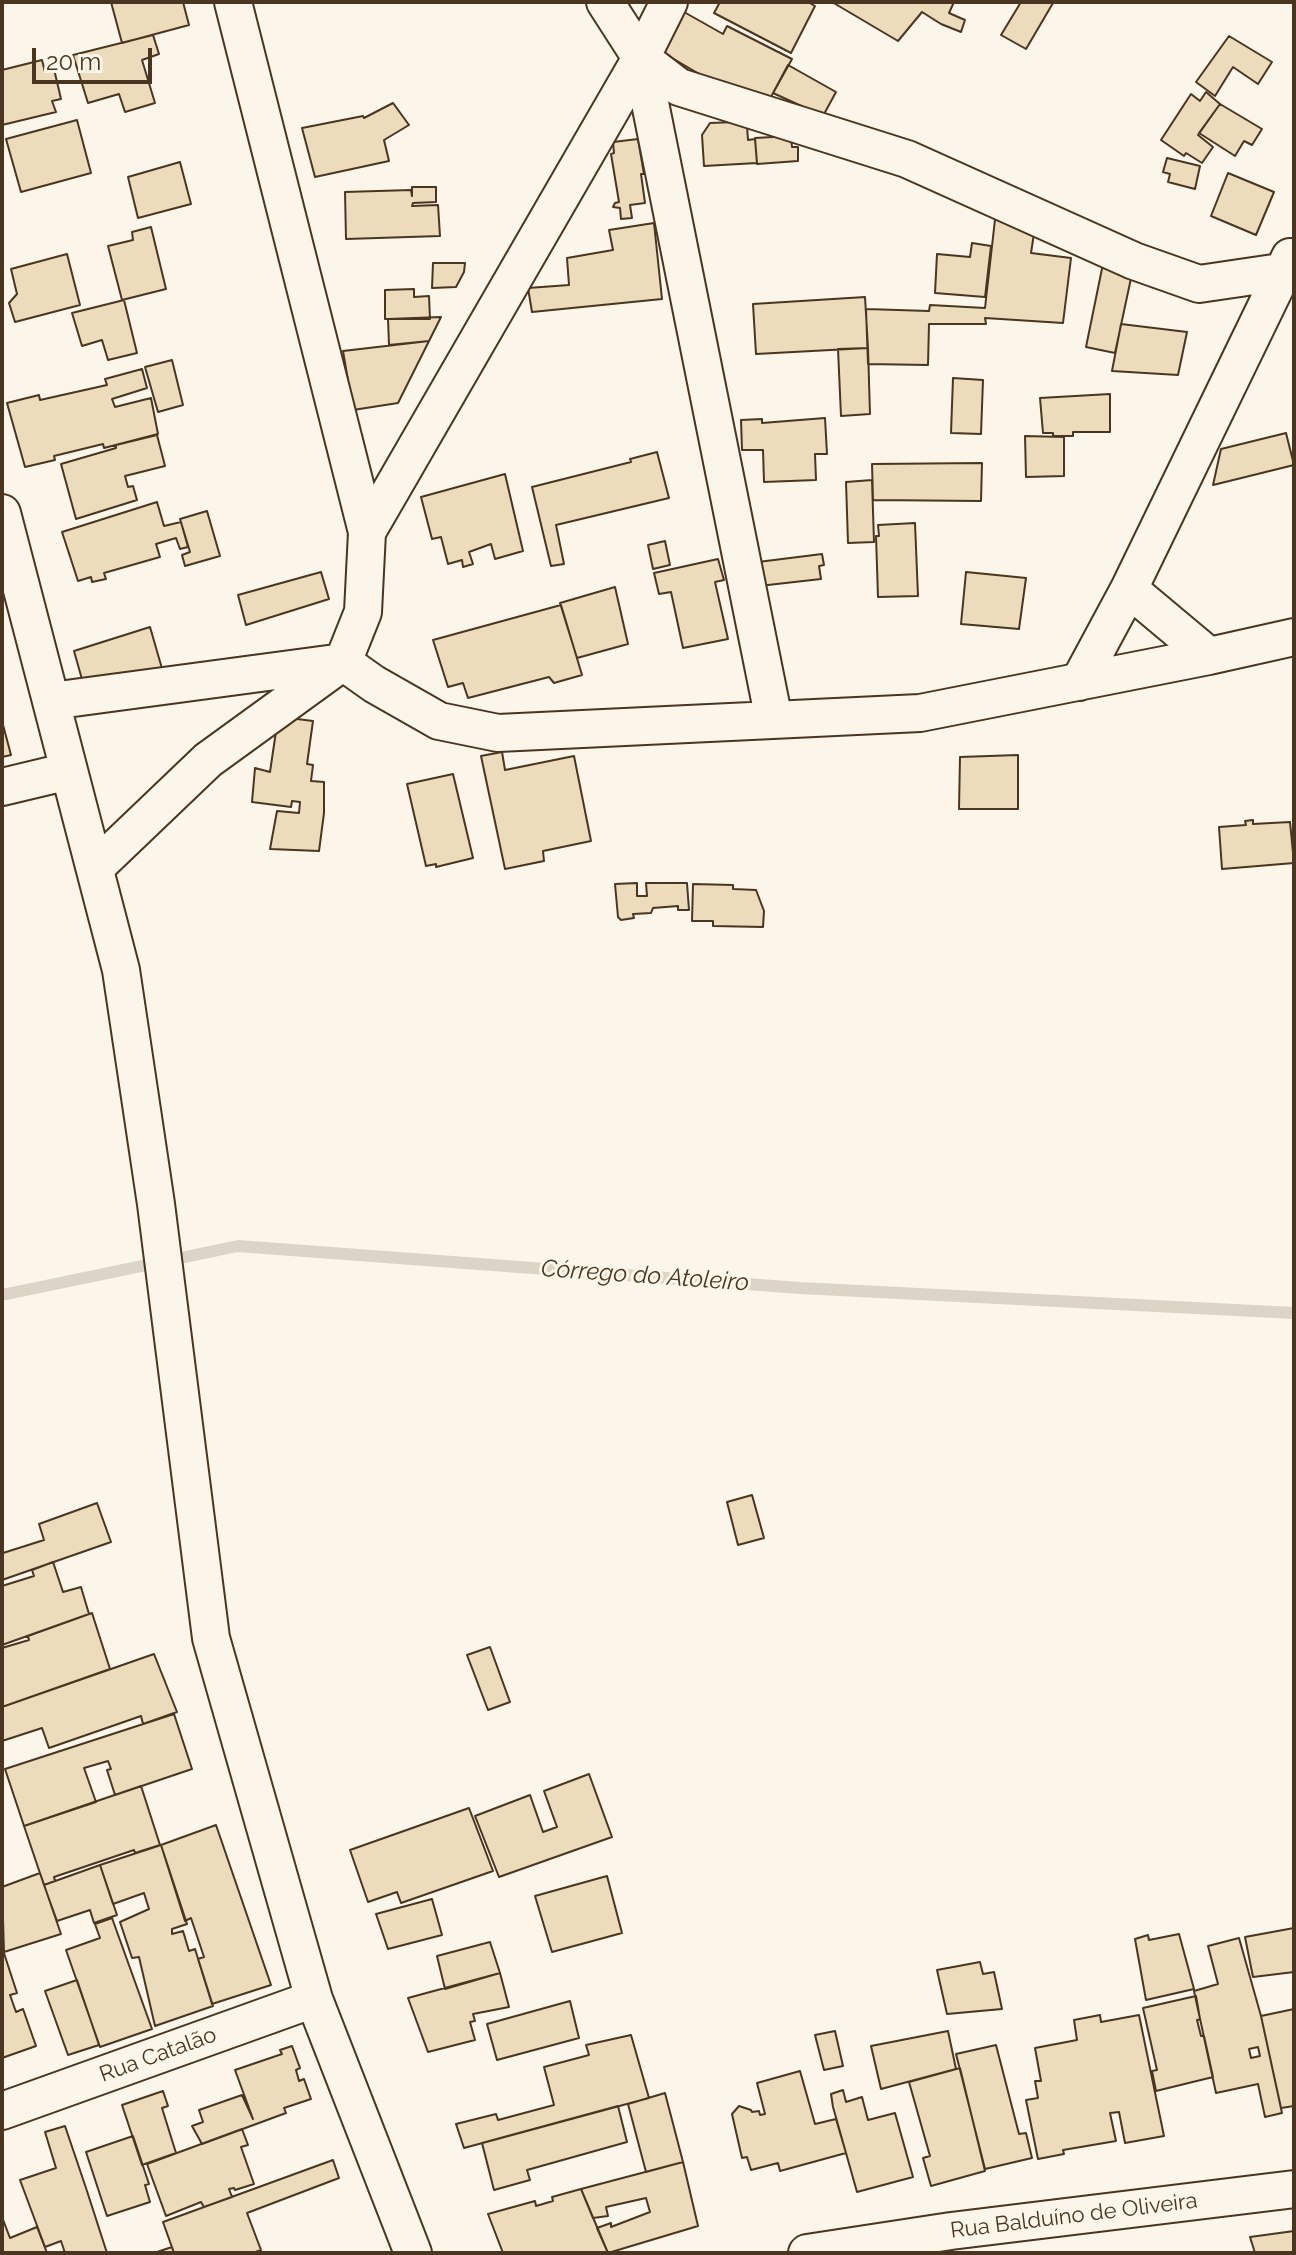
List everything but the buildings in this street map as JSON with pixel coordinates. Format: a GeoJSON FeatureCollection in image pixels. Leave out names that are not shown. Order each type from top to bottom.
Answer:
{"type":"FeatureCollection","features":[{"type":"Feature","properties":{"kind":"street"},"geometry":{"type":"LineString","coordinates":[[95,868],[208,760],[343,662],[363,612],[367,532],[233,2]]}},
{"type":"Feature","properties":{"kind":"street"},"geometry":{"type":"LineString","coordinates":[[605,2],[641,58],[679,87],[907,159],[1134,261],[1199,284],[1290,264]]}},
{"type":"Feature","properties":{"kind":"street"},"geometry":{"type":"LineString","coordinates":[[367,532],[641,58],[669,2]]}},
{"type":"Feature","properties":{"kind":"street"},"geometry":{"type":"LineString","coordinates":[[641,58],[774,720]]}},
{"type":"Feature","properties":{"kind":"street"},"geometry":{"type":"LineString","coordinates":[[1079,682],[1129,589],[1290,264]]}},
{"type":"Feature","properties":{"kind":"street"},"geometry":{"type":"LineString","coordinates":[[2,513],[121,970],[156,1204],[211,1638],[314,1999],[413,2253]]}},
{"type":"Feature","properties":{"kind":"street"},"geometry":{"type":"LineString","coordinates":[[1129,589],[1209,656]]}},
{"type":"Feature","properties":{"kind":"street"},"geometry":{"type":"LineString","coordinates":[[51,701],[343,662],[374,684],[439,721],[498,733],[920,713],[1294,637]]}},
{"type":"Feature","properties":{"kind":"street"},"geometry":{"type":"LineString","coordinates":[[2,787],[69,771]]}},
{"type":"Feature","properties":{"kind":"street","name":"Rua Catalão"},"geometry":{"type":"LineString","coordinates":[[2,2111],[314,1999]]}},
{"type":"Feature","properties":{"kind":"street","name":"Rua Balduíno de Oliveira"},"geometry":{"type":"LineString","coordinates":[[807,2253],[955,2242],[1294,2189]]}},
{"type":"Feature","properties":{"kind":"waterway","name":"Córrego do Atoleiro"},"geometry":{"type":"LineString","coordinates":[[2,1295],[238,1246],[800,1288],[1294,1313]]}}]}
